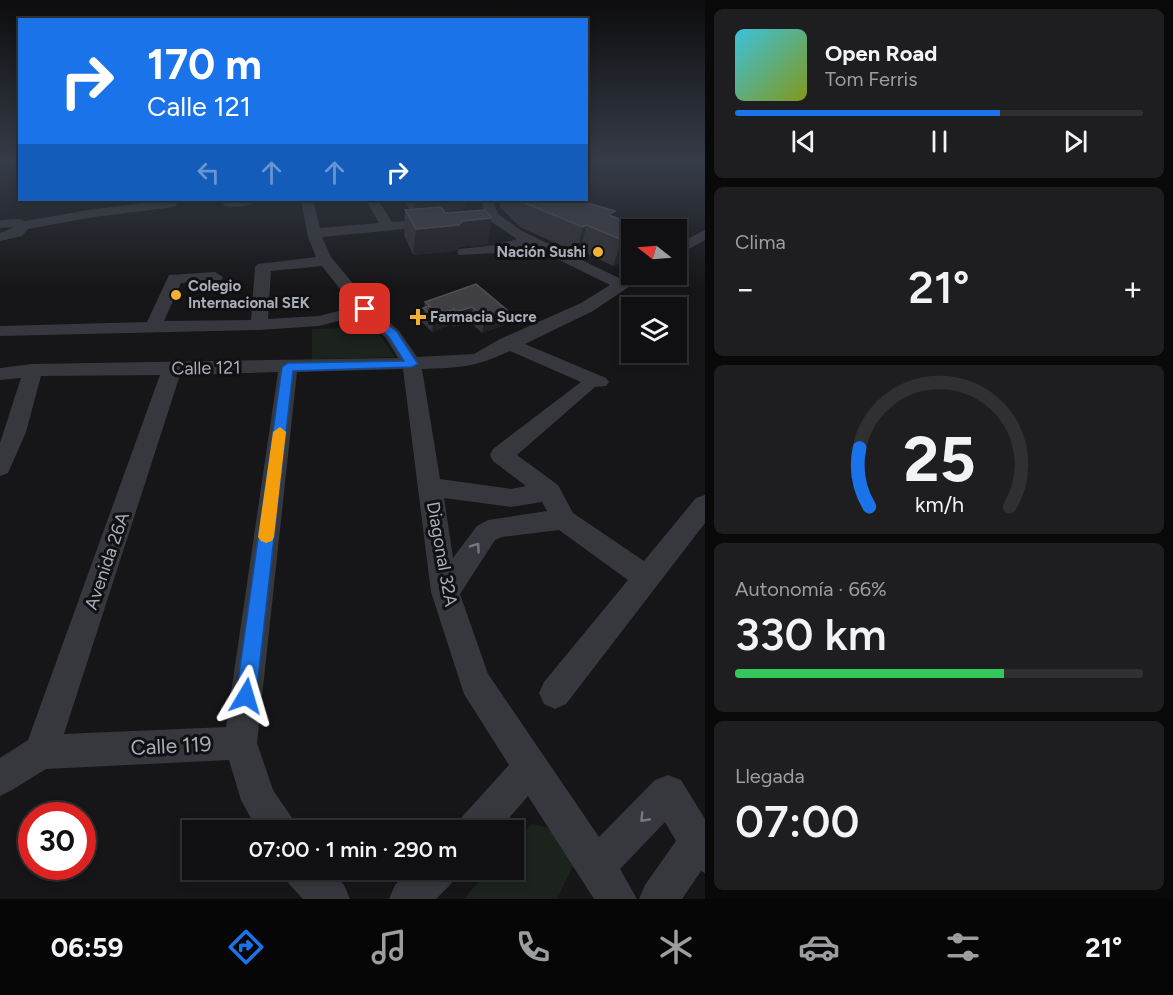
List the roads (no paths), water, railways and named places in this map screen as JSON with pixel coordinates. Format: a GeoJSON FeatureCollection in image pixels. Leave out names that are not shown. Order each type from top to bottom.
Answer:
{"type":"FeatureCollection","features":[{"type":"Feature","properties":{"kind":"street","name":"Diagonal 32A"},"geometry":{"type":"LineString","coordinates":[[307,203],[307,236],[314,262],[393,335],[412,364],[445,592],[475,683],[617,899]]}},
{"type":"Feature","properties":{"kind":"street"},"geometry":{"type":"LineString","coordinates":[[373,203],[380,227]]}},
{"type":"Feature","properties":{"kind":"street"},"geometry":{"type":"LineString","coordinates":[[486,203],[483,217],[621,285]]}},
{"type":"Feature","properties":{"kind":"street"},"geometry":{"type":"LineString","coordinates":[[0,237],[17,233],[23,226],[94,213],[170,204]]}},
{"type":"Feature","properties":{"kind":"street"},"geometry":{"type":"LineString","coordinates":[[307,236],[358,225],[380,227],[444,221]]}},
{"type":"Feature","properties":{"kind":"street"},"geometry":{"type":"LineString","coordinates":[[0,224],[18,223],[23,226]]}},
{"type":"Feature","properties":{"kind":"street"},"geometry":{"type":"LineString","coordinates":[[687,245],[705,234]]}},
{"type":"Feature","properties":{"kind":"street"},"geometry":{"type":"LineString","coordinates":[[464,252],[497,249],[528,241]]}},
{"type":"Feature","properties":{"kind":"street"},"geometry":{"type":"LineString","coordinates":[[250,328],[260,302],[263,267],[314,262]]}},
{"type":"Feature","properties":{"kind":"street"},"geometry":{"type":"LineString","coordinates":[[153,327],[175,278],[215,277]]}},
{"type":"Feature","properties":{"kind":"street","name":"Calle 121"},"geometry":{"type":"LineString","coordinates":[[0,374],[32,370],[288,367],[472,360],[587,307],[622,285]]}},
{"type":"Feature","properties":{"kind":"street"},"geometry":{"type":"LineString","coordinates":[[260,302],[286,314],[319,321]]}},
{"type":"Feature","properties":{"kind":"street"},"geometry":{"type":"LineString","coordinates":[[0,331],[153,327],[250,328],[319,321],[365,309]]}},
{"type":"Feature","properties":{"kind":"street"},"geometry":{"type":"LineString","coordinates":[[507,343],[592,384],[501,454],[549,492],[558,504],[563,519],[647,578]]}},
{"type":"Feature","properties":{"kind":"street"},"geometry":{"type":"LineString","coordinates":[[272,820],[259,800],[240,743],[288,367]]}},
{"type":"Feature","properties":{"kind":"street","name":"Avenida 26A"},"geometry":{"type":"LineString","coordinates":[[41,752],[172,369]]}},
{"type":"Feature","properties":{"kind":"street"},"geometry":{"type":"LineString","coordinates":[[0,467],[24,408],[32,370]]}},
{"type":"Feature","properties":{"kind":"street"},"geometry":{"type":"LineString","coordinates":[[425,452],[441,468],[473,492]]}},
{"type":"Feature","properties":{"kind":"street"},"geometry":{"type":"LineString","coordinates":[[431,488],[511,498],[549,492]]}},
{"type":"Feature","properties":{"kind":"street"},"geometry":{"type":"LineString","coordinates":[[555,693],[705,505]]}},
{"type":"Feature","properties":{"kind":"street"},"geometry":{"type":"LineString","coordinates":[[445,592],[486,533],[497,527],[563,519]]}},
{"type":"Feature","properties":{"kind":"street","name":"Calle 119"},"geometry":{"type":"LineString","coordinates":[[41,752],[240,743]]}},
{"type":"Feature","properties":{"kind":"street"},"geometry":{"type":"LineString","coordinates":[[0,777],[41,752]]}},
{"type":"Feature","properties":{"kind":"street"},"geometry":{"type":"LineString","coordinates":[[484,820],[530,767]]}},
{"type":"Feature","properties":{"kind":"street"},"geometry":{"type":"LineString","coordinates":[[596,867],[668,793],[701,848],[659,899]]}},
{"type":"Feature","properties":{"kind":"street"},"geometry":{"type":"LineString","coordinates":[[312,880],[330,899]]}},
{"type":"Feature","properties":{"kind":"street"},"geometry":{"type":"LineString","coordinates":[[409,899],[427,880]]}},
{"type":"Feature","properties":{"kind":"place","name":"Nación Sushi"},"geometry":{"type":"Point","coordinates":[598,252]}},
{"type":"Feature","properties":{"kind":"place","name":"Colegio Internacional SEK"},"geometry":{"type":"Point","coordinates":[176,295]}},
{"type":"Feature","properties":{"kind":"place","name":"Farmacia Sucre"},"geometry":{"type":"Point","coordinates":[418,317]}}]}
